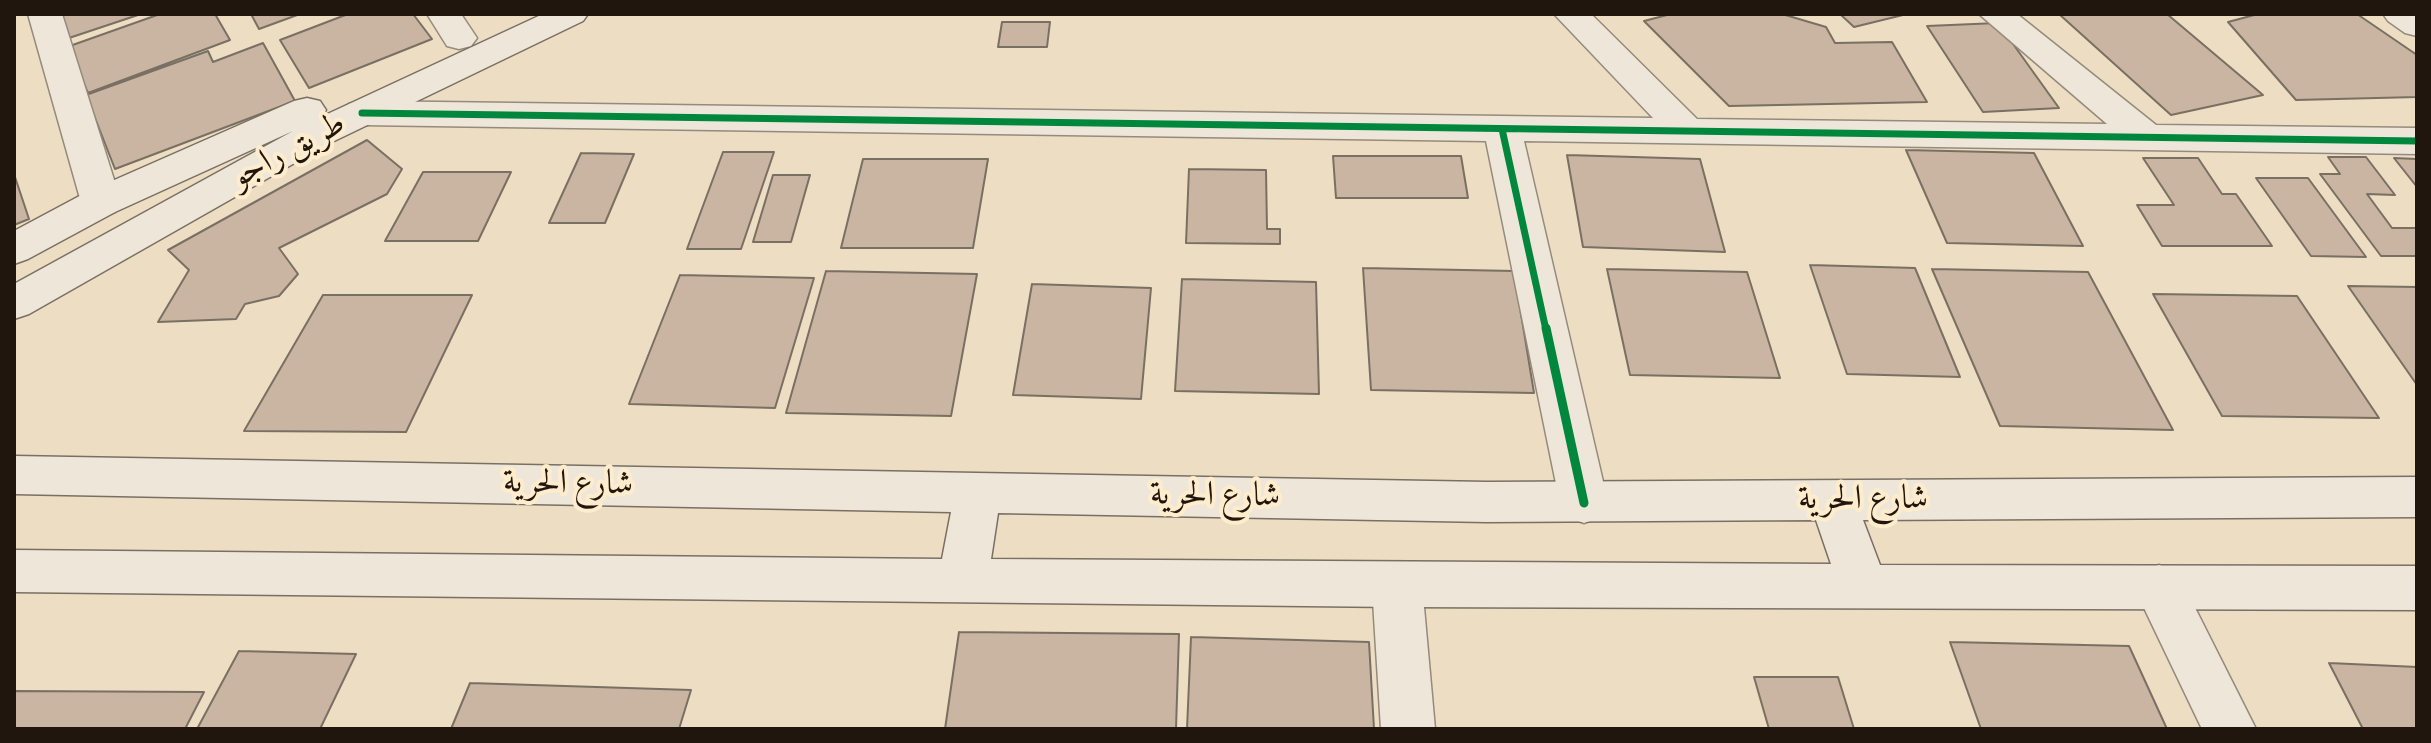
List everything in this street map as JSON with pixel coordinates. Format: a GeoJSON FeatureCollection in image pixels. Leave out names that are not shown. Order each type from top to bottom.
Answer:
{"type":"FeatureCollection","features":[{"type":"Feature","properties":{"kind":"main road"},"geometry":{"type":"LineString","coordinates":[[45,14],[101,202]]}},
{"type":"Feature","properties":{"kind":"main road","name":"طريق راجو"},"geometry":{"type":"LineString","coordinates":[[14,249],[101,202],[287,120],[451,26],[512,14]]}},
{"type":"Feature","properties":{"kind":"main road","name":"طريق راجو"},"geometry":{"type":"LineString","coordinates":[[14,303],[315,135],[571,14]]}},
{"type":"Feature","properties":{"kind":"main road"},"geometry":{"type":"LineString","coordinates":[[1571,14],[1687,131]]}},
{"type":"Feature","properties":{"kind":"main road"},"geometry":{"type":"LineString","coordinates":[[1996,14],[2148,138]]}},
{"type":"Feature","properties":{"kind":"main road"},"geometry":{"type":"LineString","coordinates":[[2400,14],[2417,25]]}},
{"type":"Feature","properties":{"kind":"main road"},"geometry":{"type":"LineString","coordinates":[[362,113],[2417,141]]}},
{"type":"Feature","properties":{"kind":"main road"},"geometry":{"type":"LineString","coordinates":[[1502,129],[1584,503]]}},
{"type":"Feature","properties":{"kind":"main road","name":"شارع الحرية"},"geometry":{"type":"LineString","coordinates":[[14,475],[1584,503],[2417,497]]}},
{"type":"Feature","properties":{"kind":"main road"},"geometry":{"type":"LineString","coordinates":[[963,580],[978,493]]}},
{"type":"Feature","properties":{"kind":"main road"},"geometry":{"type":"LineString","coordinates":[[1833,502],[1863,585]]}},
{"type":"Feature","properties":{"kind":"main road"},"geometry":{"type":"LineString","coordinates":[[14,571],[1397,585],[2417,588]]}},
{"type":"Feature","properties":{"kind":"main road"},"geometry":{"type":"LineString","coordinates":[[1397,585],[1408,729]]}},
{"type":"Feature","properties":{"kind":"main road"},"geometry":{"type":"LineString","coordinates":[[2159,587],[2229,729]]}},
{"type":"Feature","properties":{"kind":"building"},"geometry":{"type":"Polygon","coordinates":[[[51,14],[141,14],[60,41],[51,14]]]}},
{"type":"Feature","properties":{"kind":"building"},"geometry":{"type":"Polygon","coordinates":[[[160,14],[215,14],[230,40],[88,93],[67,47],[160,14]]]}},
{"type":"Feature","properties":{"kind":"building"},"geometry":{"type":"Polygon","coordinates":[[[251,14],[300,14],[259,29],[251,14]]]}},
{"type":"Feature","properties":{"kind":"building"},"geometry":{"type":"Polygon","coordinates":[[[348,14],[413,14],[432,39],[309,88],[280,40],[348,14]]]}},
{"type":"Feature","properties":{"kind":"building"},"geometry":{"type":"Polygon","coordinates":[[[1671,14],[1782,14],[1826,27],[1835,43],[1892,42],[1927,102],[1729,106],[1644,21],[1671,14]]]}},
{"type":"Feature","properties":{"kind":"building"},"geometry":{"type":"Polygon","coordinates":[[[1840,14],[1907,14],[1854,27],[1840,14]]]}},
{"type":"Feature","properties":{"kind":"building"},"geometry":{"type":"Polygon","coordinates":[[[2059,14],[2167,14],[2263,95],[2171,115],[2059,14]]]}},
{"type":"Feature","properties":{"kind":"building"},"geometry":{"type":"Polygon","coordinates":[[[2258,14],[2357,14],[2417,55],[2417,97],[2296,100],[2228,22],[2258,14]]]}},
{"type":"Feature","properties":{"kind":"building"},"geometry":{"type":"Polygon","coordinates":[[[1002,22],[1050,22],[1047,47],[998,47],[1002,22]]]}},
{"type":"Feature","properties":{"kind":"building"},"geometry":{"type":"Polygon","coordinates":[[[1998,23],[2059,108],[1983,112],[1927,26],[1998,23]]]}},
{"type":"Feature","properties":{"kind":"building"},"geometry":{"type":"Polygon","coordinates":[[[263,43],[295,101],[115,169],[86,95],[208,51],[213,62],[263,43]]]}},
{"type":"Feature","properties":{"kind":"building"},"geometry":{"type":"Polygon","coordinates":[[[367,140],[402,169],[387,194],[279,248],[298,274],[279,296],[245,304],[236,319],[158,322],[189,270],[168,250],[367,140]]]}},
{"type":"Feature","properties":{"kind":"building"},"geometry":{"type":"Polygon","coordinates":[[[1906,150],[2034,153],[2083,246],[1947,243],[1906,150]]]}},
{"type":"Feature","properties":{"kind":"building"},"geometry":{"type":"Polygon","coordinates":[[[723,152],[774,152],[741,249],[687,249],[723,152]]]}},
{"type":"Feature","properties":{"kind":"building"},"geometry":{"type":"Polygon","coordinates":[[[581,153],[634,154],[605,223],[549,223],[581,153]]]}},
{"type":"Feature","properties":{"kind":"building"},"geometry":{"type":"Polygon","coordinates":[[[1567,155],[1700,159],[1725,252],[1583,247],[1567,155]]]}},
{"type":"Feature","properties":{"kind":"building"},"geometry":{"type":"Polygon","coordinates":[[[1333,156],[1461,156],[1468,198],[1336,198],[1333,156]]]}},
{"type":"Feature","properties":{"kind":"building"},"geometry":{"type":"Polygon","coordinates":[[[2328,157],[2366,157],[2395,195],[2367,194],[2392,228],[2417,228],[2417,256],[2381,256],[2320,174],[2340,174],[2328,157]]]}},
{"type":"Feature","properties":{"kind":"building"},"geometry":{"type":"Polygon","coordinates":[[[2143,158],[2198,158],[2222,194],[2236,194],[2272,246],[2162,246],[2137,205],[2174,205],[2143,158]]]}},
{"type":"Feature","properties":{"kind":"building"},"geometry":{"type":"Polygon","coordinates":[[[2394,158],[2417,159],[2417,187],[2394,158]]]}},
{"type":"Feature","properties":{"kind":"building"},"geometry":{"type":"Polygon","coordinates":[[[863,159],[988,159],[973,248],[841,248],[863,159]]]}},
{"type":"Feature","properties":{"kind":"building"},"geometry":{"type":"Polygon","coordinates":[[[1189,169],[1266,170],[1267,229],[1280,229],[1280,244],[1186,243],[1189,169]]]}},
{"type":"Feature","properties":{"kind":"building"},"geometry":{"type":"Polygon","coordinates":[[[423,172],[511,172],[478,241],[385,241],[423,172]]]}},
{"type":"Feature","properties":{"kind":"building"},"geometry":{"type":"Polygon","coordinates":[[[14,174],[29,219],[14,225],[14,174]]]}},
{"type":"Feature","properties":{"kind":"building"},"geometry":{"type":"Polygon","coordinates":[[[773,175],[810,175],[791,242],[753,242],[773,175]]]}},
{"type":"Feature","properties":{"kind":"building"},"geometry":{"type":"Polygon","coordinates":[[[2256,178],[2308,178],[2366,257],[2311,256],[2256,178]]]}},
{"type":"Feature","properties":{"kind":"building"},"geometry":{"type":"Polygon","coordinates":[[[1810,265],[1915,268],[1960,377],[1847,374],[1810,265]]]}},
{"type":"Feature","properties":{"kind":"building"},"geometry":{"type":"Polygon","coordinates":[[[1363,268],[1514,271],[1534,393],[1371,390],[1363,268]]]}},
{"type":"Feature","properties":{"kind":"building"},"geometry":{"type":"Polygon","coordinates":[[[1607,269],[1747,272],[1780,378],[1630,375],[1607,269]]]}},
{"type":"Feature","properties":{"kind":"building"},"geometry":{"type":"Polygon","coordinates":[[[1932,269],[2088,272],[2173,430],[2000,426],[1932,269]]]}},
{"type":"Feature","properties":{"kind":"building"},"geometry":{"type":"Polygon","coordinates":[[[826,271],[977,274],[951,416],[786,413],[826,271]]]}},
{"type":"Feature","properties":{"kind":"building"},"geometry":{"type":"Polygon","coordinates":[[[680,275],[814,278],[775,408],[629,404],[680,275]]]}},
{"type":"Feature","properties":{"kind":"building"},"geometry":{"type":"Polygon","coordinates":[[[1182,279],[1316,282],[1319,394],[1175,391],[1182,279]]]}},
{"type":"Feature","properties":{"kind":"building"},"geometry":{"type":"Polygon","coordinates":[[[1032,284],[1151,288],[1141,399],[1013,395],[1032,284]]]}},
{"type":"Feature","properties":{"kind":"building"},"geometry":{"type":"Polygon","coordinates":[[[2348,286],[2417,287],[2417,385],[2348,286]]]}},
{"type":"Feature","properties":{"kind":"building"},"geometry":{"type":"Polygon","coordinates":[[[2153,294],[2297,296],[2379,418],[2222,416],[2153,294]]]}},
{"type":"Feature","properties":{"kind":"building"},"geometry":{"type":"Polygon","coordinates":[[[323,295],[472,295],[406,432],[244,431],[323,295]]]}},
{"type":"Feature","properties":{"kind":"building"},"geometry":{"type":"Polygon","coordinates":[[[959,632],[1179,634],[1176,729],[945,729],[959,632]]]}},
{"type":"Feature","properties":{"kind":"building"},"geometry":{"type":"Polygon","coordinates":[[[1191,637],[1369,642],[1374,729],[1187,729],[1191,637]]]}},
{"type":"Feature","properties":{"kind":"building"},"geometry":{"type":"Polygon","coordinates":[[[1950,642],[2129,646],[2167,729],[1981,729],[1950,642]]]}},
{"type":"Feature","properties":{"kind":"building"},"geometry":{"type":"Polygon","coordinates":[[[239,651],[356,654],[320,729],[197,729],[239,651]]]}},
{"type":"Feature","properties":{"kind":"building"},"geometry":{"type":"Polygon","coordinates":[[[2329,663],[2417,667],[2417,729],[2363,729],[2329,663]]]}},
{"type":"Feature","properties":{"kind":"building"},"geometry":{"type":"Polygon","coordinates":[[[1754,677],[1838,677],[1854,729],[1769,729],[1754,677]]]}},
{"type":"Feature","properties":{"kind":"building"},"geometry":{"type":"Polygon","coordinates":[[[470,683],[691,690],[679,729],[451,729],[470,683]]]}},
{"type":"Feature","properties":{"kind":"building"},"geometry":{"type":"Polygon","coordinates":[[[14,691],[204,692],[185,729],[14,729],[14,691]]]}},
{"type":"Feature","properties":{"kind":"cycle path"},"geometry":{"type":"LineString","coordinates":[[362,113],[2417,141]]}},
{"type":"Feature","properties":{"kind":"cycle path"},"geometry":{"type":"LineString","coordinates":[[1502,129],[1584,503]]}}]}
